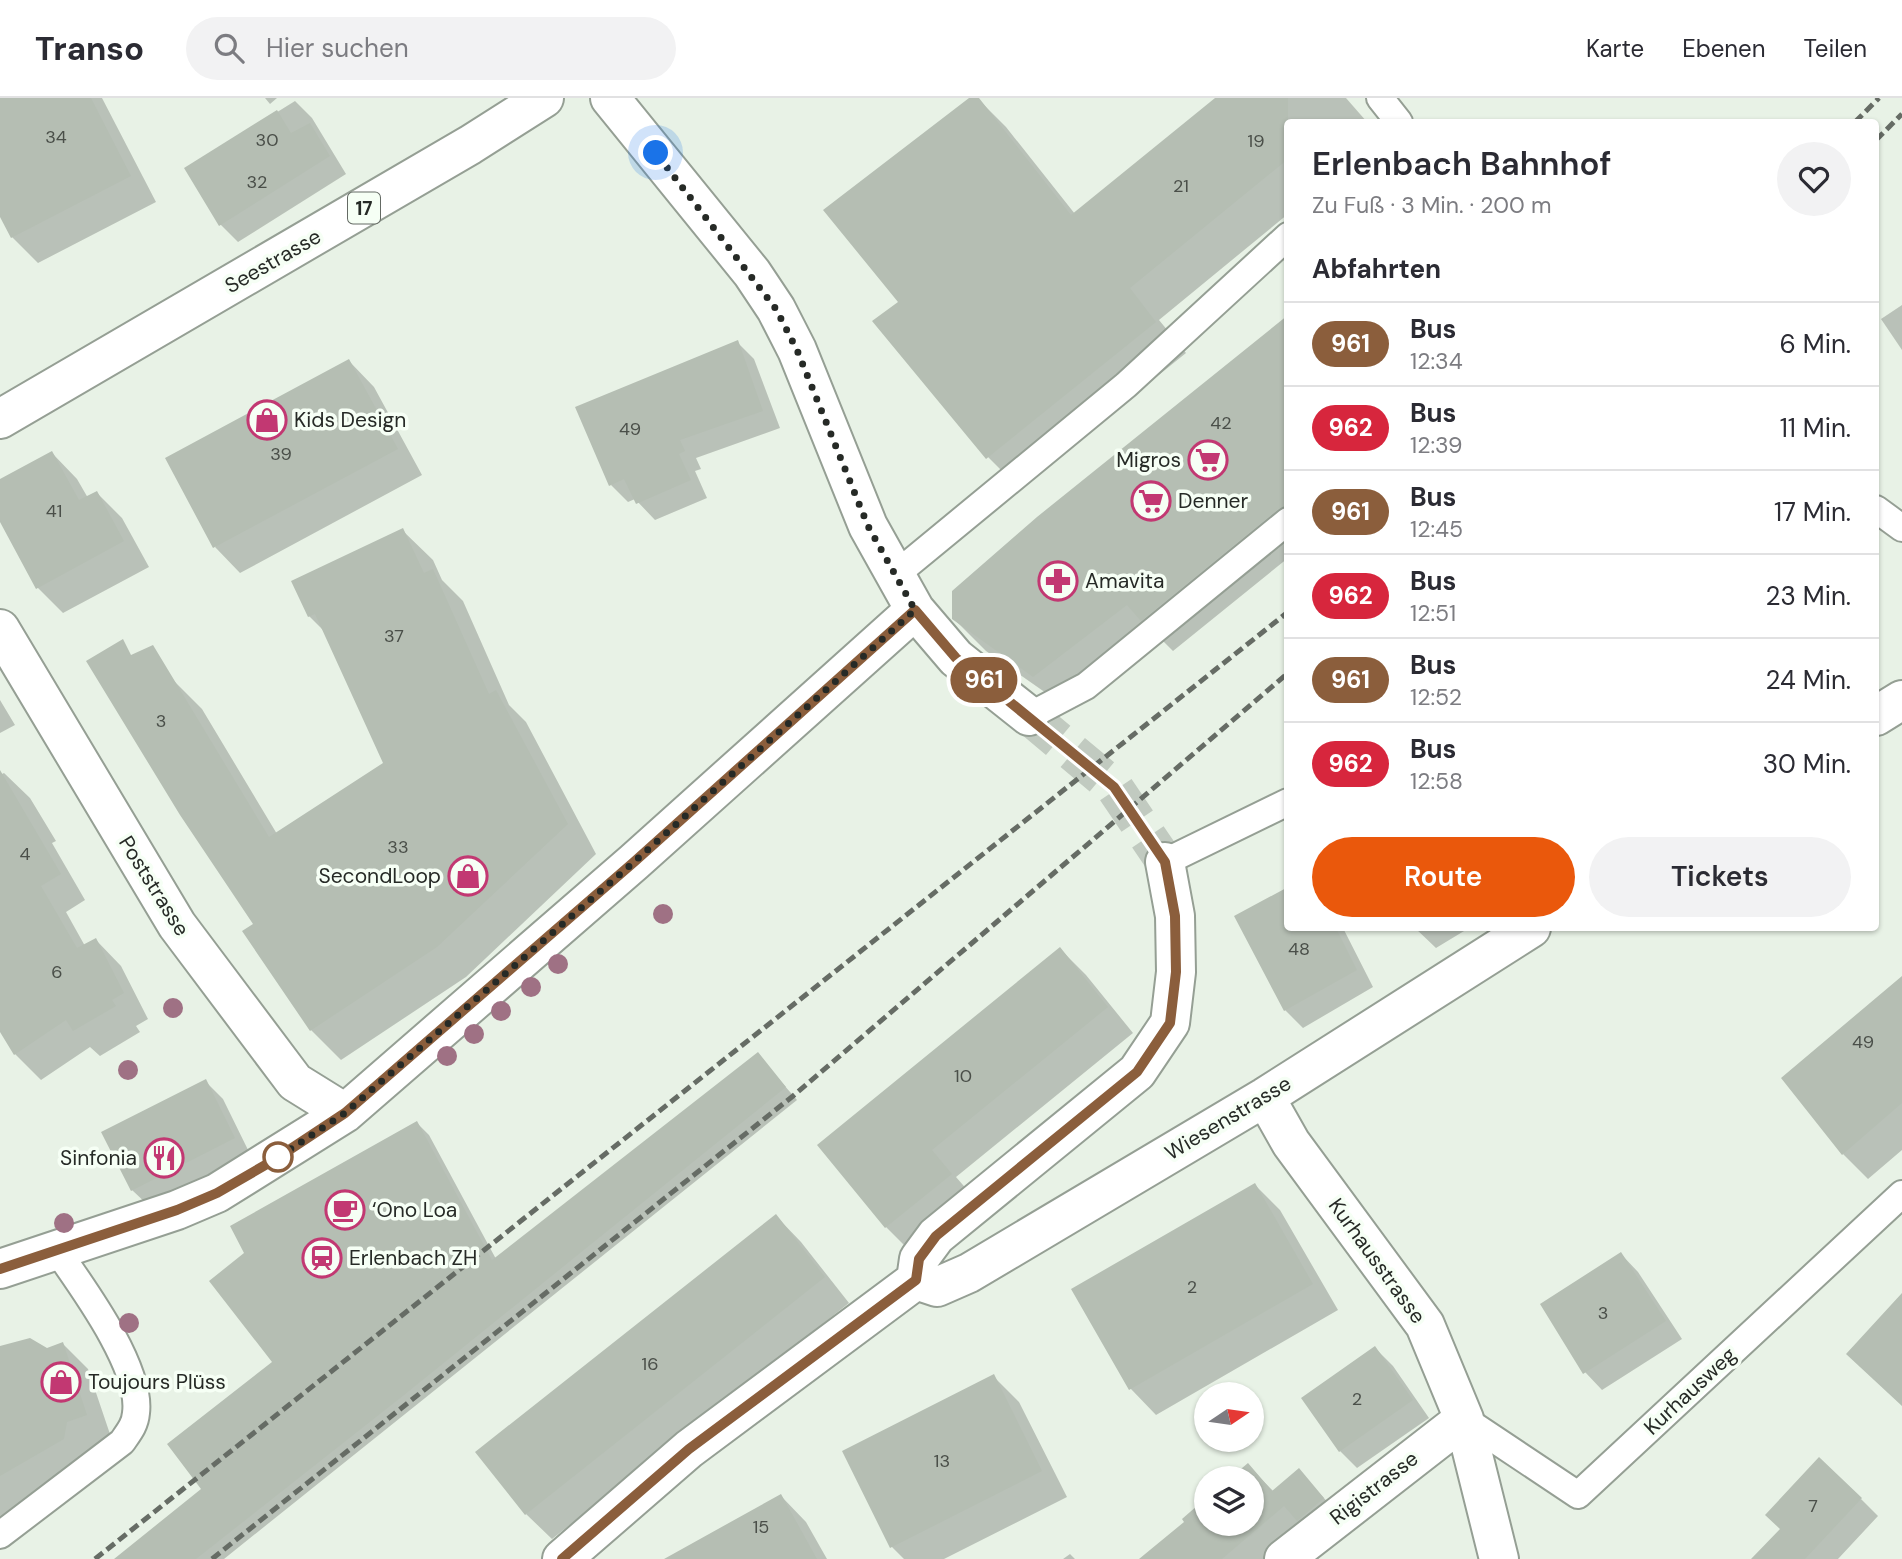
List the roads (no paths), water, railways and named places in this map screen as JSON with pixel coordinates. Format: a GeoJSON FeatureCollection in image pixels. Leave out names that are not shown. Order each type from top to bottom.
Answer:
{"type":"FeatureCollection","features":[{"type":"Feature","properties":{"kind":"street"},"geometry":{"type":"LineString","coordinates":[[610,98],[752,273],[776,309],[797,350],[868,526],[915,610],[956,658],[1029,716]]}},
{"type":"Feature","properties":{"kind":"street","name":"Seestrasse"},"geometry":{"type":"LineString","coordinates":[[0,419],[530,102]]}},
{"type":"Feature","properties":{"kind":"street"},"geometry":{"type":"LineString","coordinates":[[0,1269],[58,1252],[217,1193],[274,1160],[345,1113],[634,862],[915,610]]}},
{"type":"Feature","properties":{"kind":"street","name":"Poststrasse"},"geometry":{"type":"LineString","coordinates":[[0,629],[177,925],[295,1082],[345,1113]]}},
{"type":"Feature","properties":{"kind":"street"},"geometry":{"type":"LineString","coordinates":[[1879,714],[1902,700]]}},
{"type":"Feature","properties":{"kind":"street"},"geometry":{"type":"LineString","coordinates":[[562,1559],[689,1449],[916,1280],[919,1259],[936,1236],[1137,1072],[1170,1023],[1176,972],[1175,930],[1165,862]]}},
{"type":"Feature","properties":{"kind":"street","name":"Wiesenstrasse"},"geometry":{"type":"LineString","coordinates":[[916,1280],[937,1287],[969,1273],[1265,1097],[1526,931]]}},
{"type":"Feature","properties":{"kind":"street","name":"Kurhausstrasse"},"geometry":{"type":"LineString","coordinates":[[1265,1097],[1290,1143],[1425,1325],[1464,1419],[1499,1559]]}},
{"type":"Feature","properties":{"kind":"street","name":"Rigistrasse"},"geometry":{"type":"LineString","coordinates":[[1284,1559],[1464,1419]]}},
{"type":"Feature","properties":{"kind":"lane"},"geometry":{"type":"LineString","coordinates":[[1380,98],[1397,119]]}},
{"type":"Feature","properties":{"kind":"lane"},"geometry":{"type":"LineString","coordinates":[[894,576],[1126,385],[1284,240]]}},
{"type":"Feature","properties":{"kind":"lane"},"geometry":{"type":"LineString","coordinates":[[1879,511],[1902,528]]}},
{"type":"Feature","properties":{"kind":"lane"},"geometry":{"type":"LineString","coordinates":[[1029,716],[1086,686],[1284,524]]}},
{"type":"Feature","properties":{"kind":"lane"},"geometry":{"type":"LineString","coordinates":[[1165,862],[1284,804]]}},
{"type":"Feature","properties":{"kind":"lane","name":"Kurhausweg"},"geometry":{"type":"LineString","coordinates":[[1464,1419],[1578,1495],[1902,1194]]}},
{"type":"Feature","properties":{"kind":"lane"},"geometry":{"type":"LineString","coordinates":[[0,1535],[122,1441],[134,1426],[137,1410],[135,1392],[120,1352],[92,1301],[58,1252]]}},
{"type":"Feature","properties":{"kind":"tunnel"},"geometry":{"type":"LineString","coordinates":[[1029,716],[1114,787],[1165,862]]}},
{"type":"Feature","properties":{"kind":"railway"},"geometry":{"type":"LineString","coordinates":[[1858,119],[1879,98]]}},
{"type":"Feature","properties":{"kind":"railway"},"geometry":{"type":"LineString","coordinates":[[1879,137],[1902,114]]}},
{"type":"Feature","properties":{"kind":"railway"},"geometry":{"type":"LineString","coordinates":[[95,1559],[1284,615]]}},
{"type":"Feature","properties":{"kind":"railway"},"geometry":{"type":"LineString","coordinates":[[212,1559],[793,1096],[1284,676]]}},
{"type":"Feature","properties":{"kind":"place","name":"Kids Design"},"geometry":{"type":"Point","coordinates":[267,420]}},
{"type":"Feature","properties":{"kind":"place","name":"Migros"},"geometry":{"type":"Point","coordinates":[1208,460]}},
{"type":"Feature","properties":{"kind":"place","name":"Denner"},"geometry":{"type":"Point","coordinates":[1151,501]}},
{"type":"Feature","properties":{"kind":"place","name":"Amavita"},"geometry":{"type":"Point","coordinates":[1058,581]}},
{"type":"Feature","properties":{"kind":"place","name":"SecondLoop"},"geometry":{"type":"Point","coordinates":[468,876]}},
{"type":"Feature","properties":{"kind":"place","name":"Sinfonia"},"geometry":{"type":"Point","coordinates":[164,1158]}},
{"type":"Feature","properties":{"kind":"place","name":"‘Ono Loa"},"geometry":{"type":"Point","coordinates":[345,1210]}},
{"type":"Feature","properties":{"kind":"place","name":"Erlenbach ZH"},"geometry":{"type":"Point","coordinates":[322,1258]}},
{"type":"Feature","properties":{"kind":"place","name":"Toujours Plüss"},"geometry":{"type":"Point","coordinates":[61,1382]}}]}
